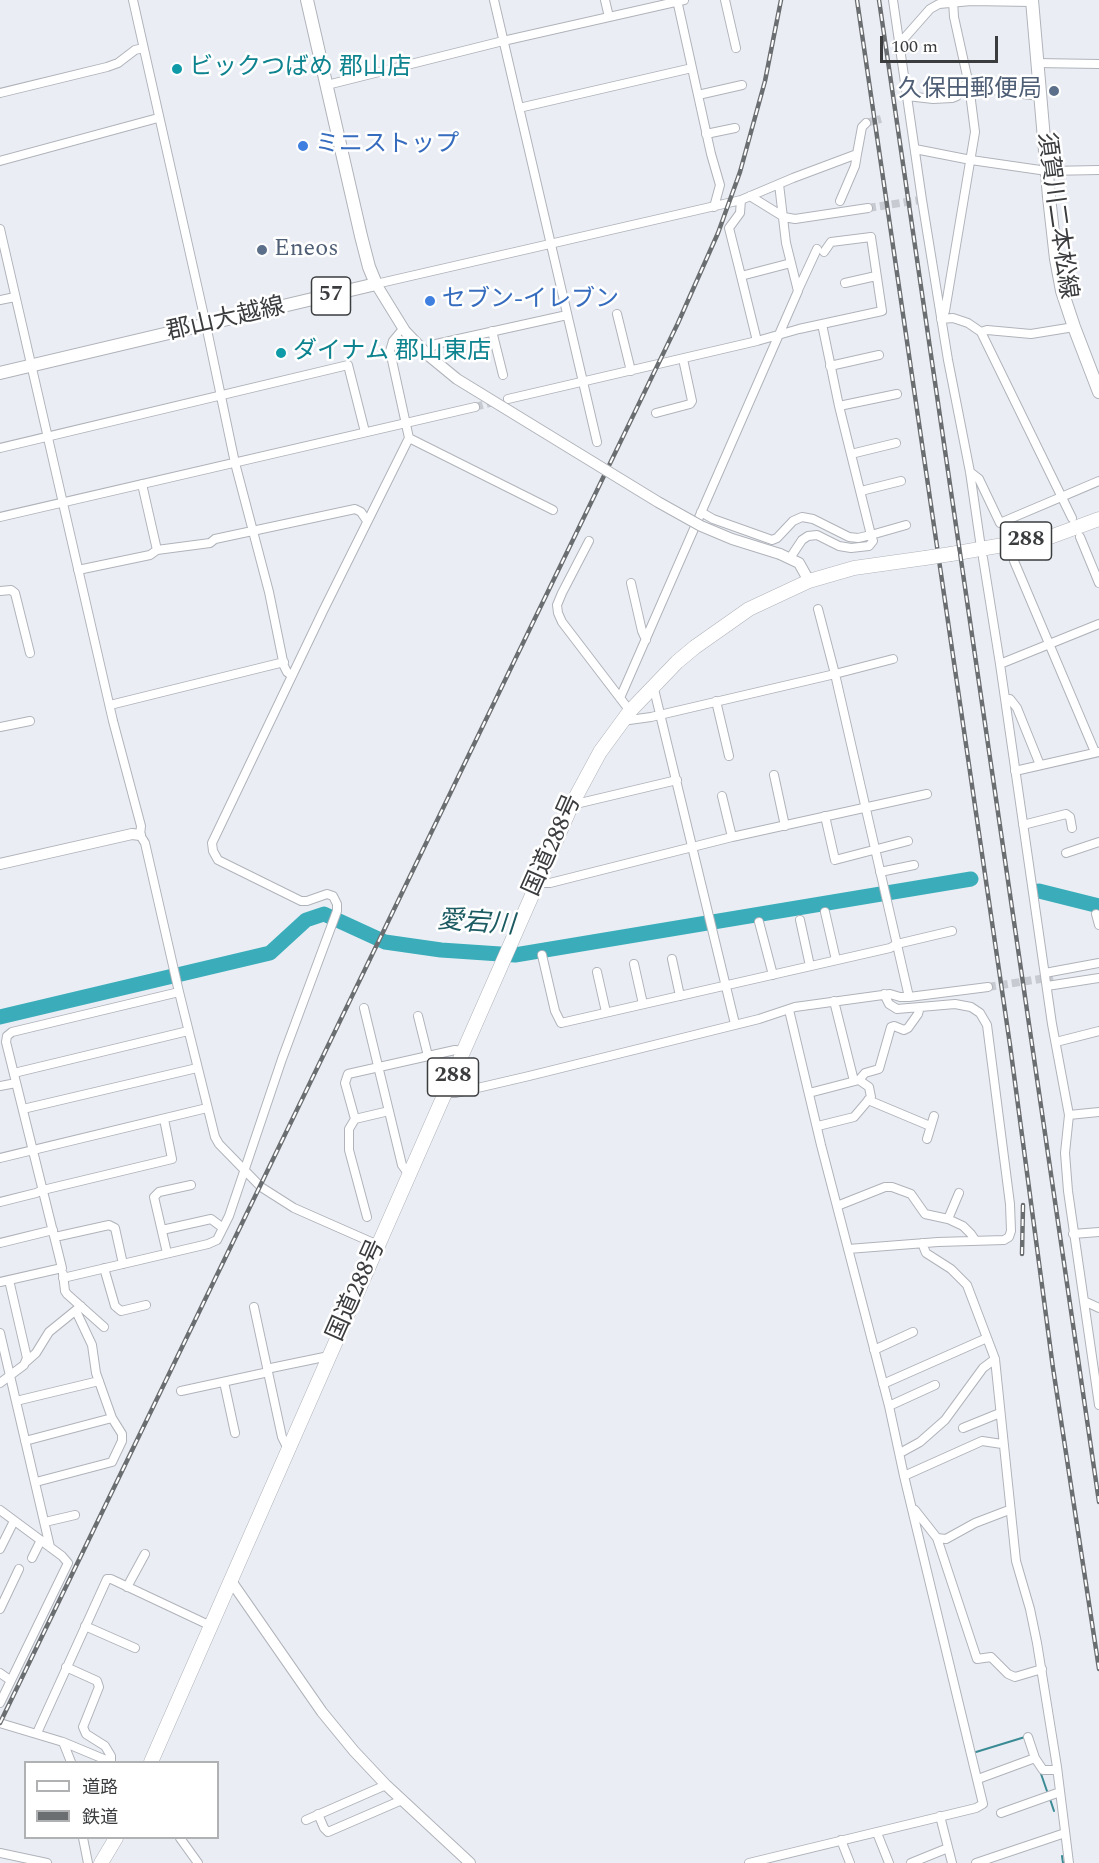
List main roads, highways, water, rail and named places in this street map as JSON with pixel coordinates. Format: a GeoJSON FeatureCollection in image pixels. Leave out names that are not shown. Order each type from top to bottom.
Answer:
{"type":"FeatureCollection","features":[{"type":"Feature","properties":{"kind":"highway","name":"国道288号"},"geometry":{"type":"LineString","coordinates":[[151,1761],[573,802],[600,752],[626,716],[653,685],[695,647],[749,609],[809,581],[854,568],[1050,537],[1099,519]]}},
{"type":"Feature","properties":{"kind":"highway"},"geometry":{"type":"LineString","coordinates":[[100,1863],[115,1839]]}},
{"type":"Feature","properties":{"kind":"main road","name":"郡山大越線"},"geometry":{"type":"LineString","coordinates":[[0,373],[376,284],[361,236],[307,0]]}},
{"type":"Feature","properties":{"kind":"main road","name":"須賀川二本松線"},"geometry":{"type":"LineString","coordinates":[[1032,1],[1056,259],[1062,291],[1074,327],[1094,370],[1099,392]]}},
{"type":"Feature","properties":{"kind":"waterway","name":"愛宕川"},"geometry":{"type":"LineString","coordinates":[[0,1017],[270,953],[306,920],[324,914],[385,942],[441,950],[515,955],[971,879]]}},
{"type":"Feature","properties":{"kind":"waterway","name":"愛宕川"},"geometry":{"type":"LineString","coordinates":[[1039,891],[1099,906]]}},
{"type":"Feature","properties":{"kind":"waterway"},"geometry":{"type":"LineString","coordinates":[[976,1752],[1025,1737]]}},
{"type":"Feature","properties":{"kind":"waterway"},"geometry":{"type":"LineString","coordinates":[[1040,1771],[1048,1794]]}},
{"type":"Feature","properties":{"kind":"waterway"},"geometry":{"type":"LineString","coordinates":[[1050,1799],[1054,1811]]}},
{"type":"Feature","properties":{"kind":"waterway"},"geometry":{"type":"LineString","coordinates":[[1062,1856],[1063,1863]]}},
{"type":"Feature","properties":{"kind":"tunnel"},"geometry":{"type":"LineString","coordinates":[[866,123],[881,119]]}},
{"type":"Feature","properties":{"kind":"tunnel"},"geometry":{"type":"LineString","coordinates":[[868,208],[920,200]]}},
{"type":"Feature","properties":{"kind":"tunnel"},"geometry":{"type":"LineString","coordinates":[[475,407],[498,401]]}},
{"type":"Feature","properties":{"kind":"tunnel"},"geometry":{"type":"LineString","coordinates":[[988,987],[1053,977]]}},
{"type":"Feature","properties":{"kind":"railway"},"geometry":{"type":"LineString","coordinates":[[0,1723],[678,323],[718,233],[740,172],[765,81],[781,0]]}},
{"type":"Feature","properties":{"kind":"railway"},"geometry":{"type":"LineString","coordinates":[[857,0],[1010,1045],[1053,1368],[1099,1669]]}},
{"type":"Feature","properties":{"kind":"railway"},"geometry":{"type":"LineString","coordinates":[[879,0],[1099,1502]]}},
{"type":"Feature","properties":{"kind":"railway"},"geometry":{"type":"LineString","coordinates":[[1022,1254],[1023,1205]]}},
{"type":"Feature","properties":{"kind":"place","name":"ビックつばめ 郡山店"},"geometry":{"type":"Point","coordinates":[177,69]}},
{"type":"Feature","properties":{"kind":"place","name":"久保田郵便局"},"geometry":{"type":"Point","coordinates":[1054,91]}},
{"type":"Feature","properties":{"kind":"place","name":"ミニストップ"},"geometry":{"type":"Point","coordinates":[303,146]}},
{"type":"Feature","properties":{"kind":"place","name":"Eneos"},"geometry":{"type":"Point","coordinates":[262,250]}},
{"type":"Feature","properties":{"kind":"place","name":"セブン-イレブン"},"geometry":{"type":"Point","coordinates":[430,301]}},
{"type":"Feature","properties":{"kind":"place","name":"ダイナム 郡山東店"},"geometry":{"type":"Point","coordinates":[281,353]}}]}
